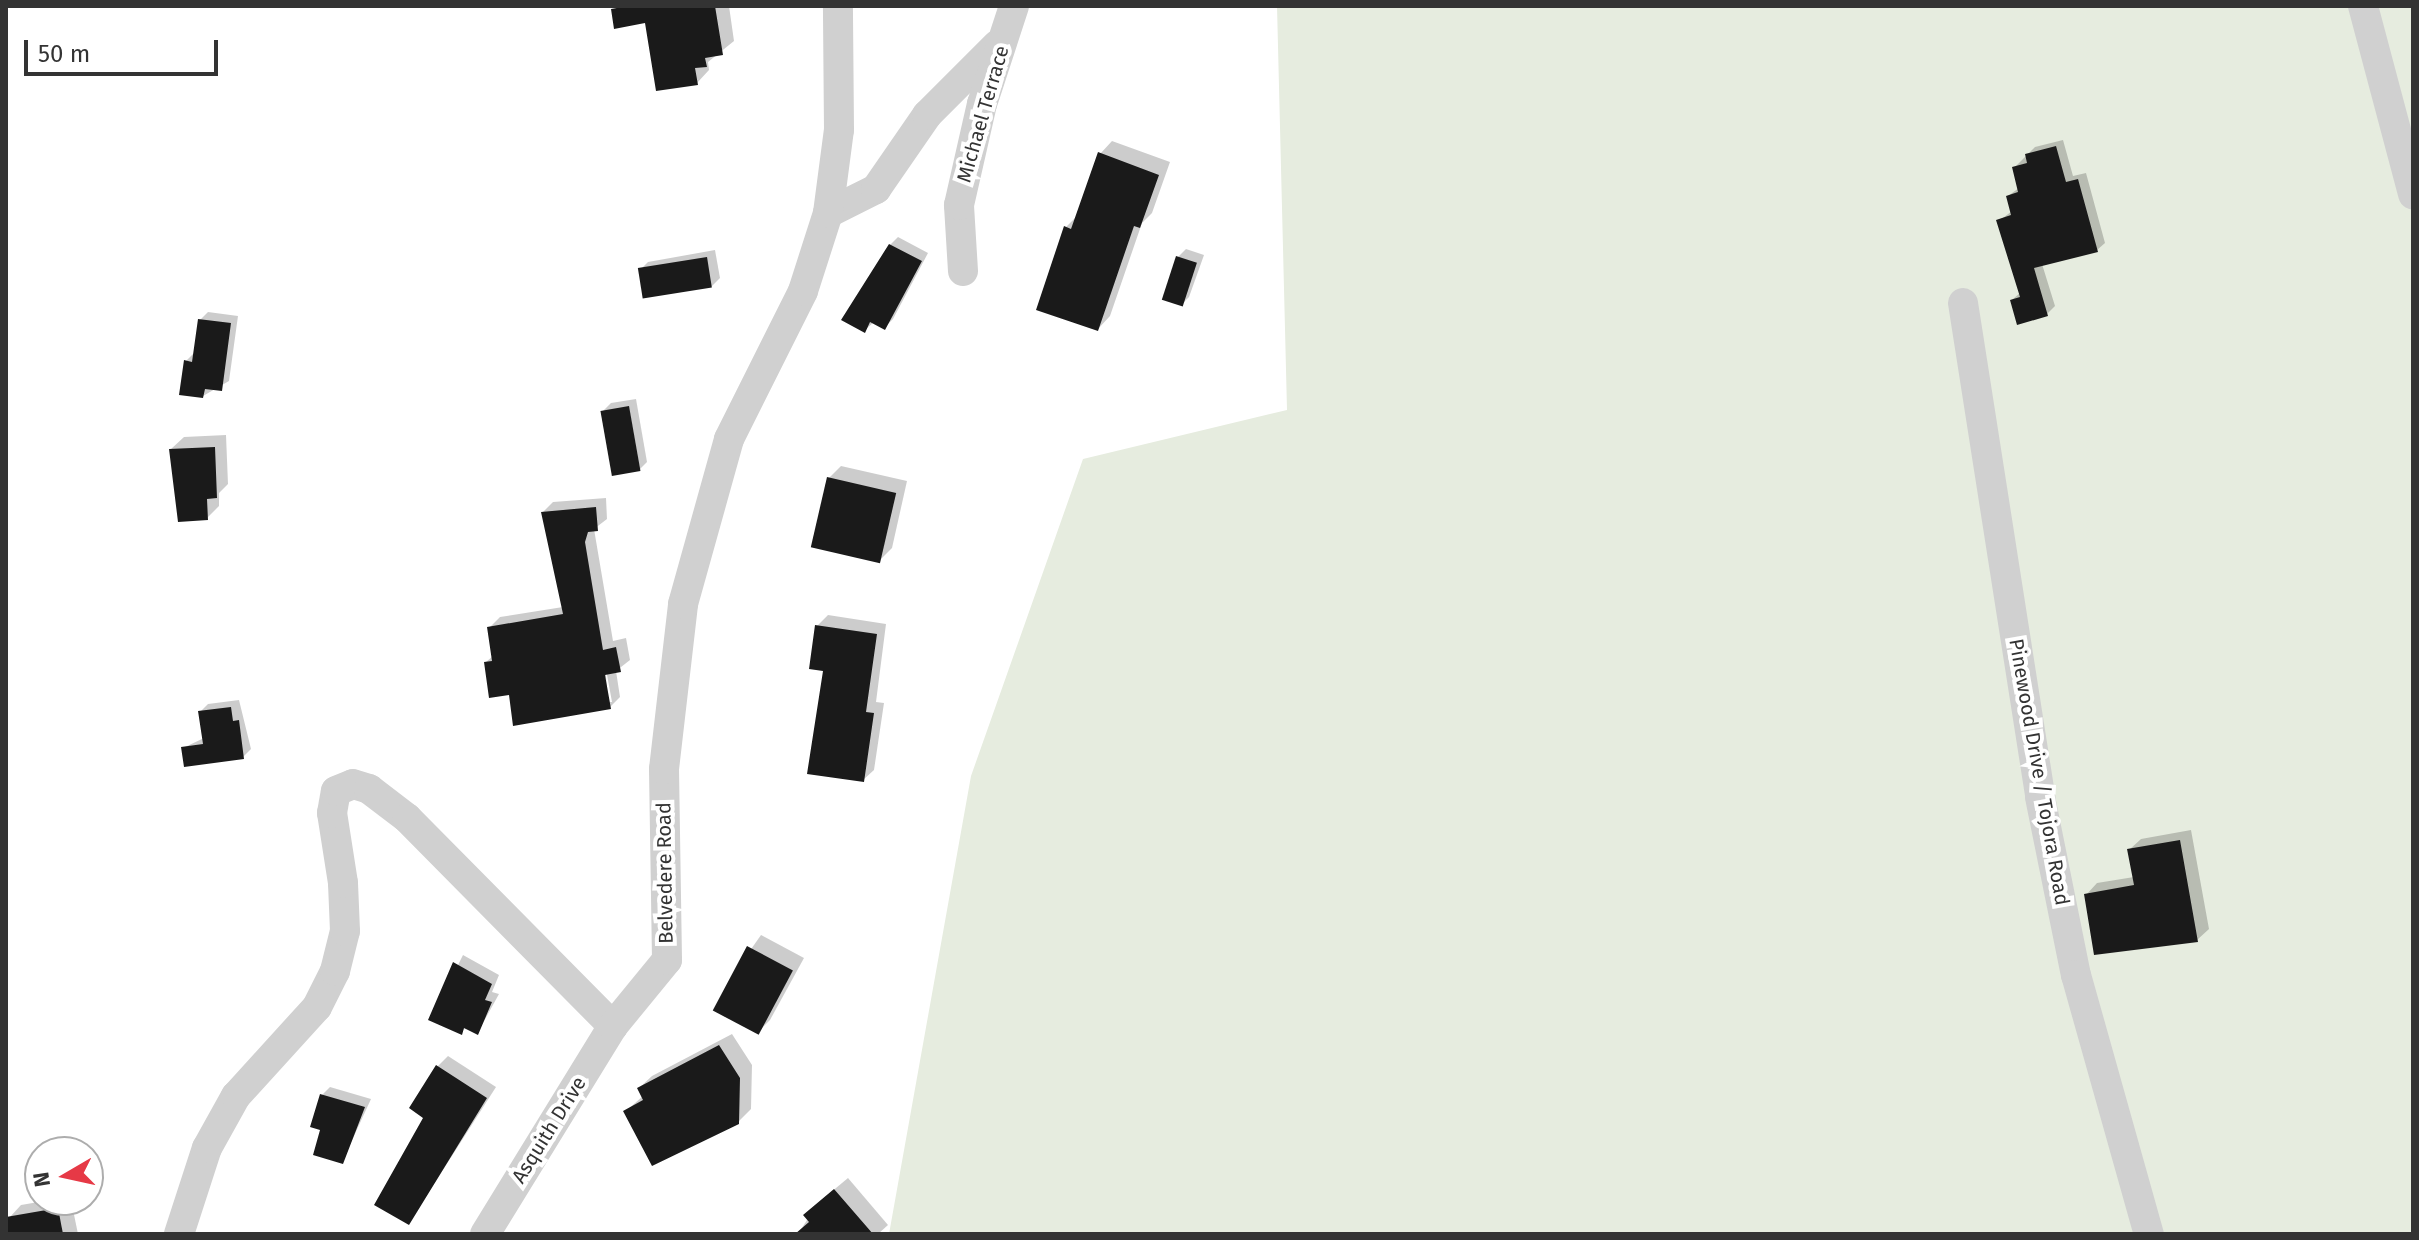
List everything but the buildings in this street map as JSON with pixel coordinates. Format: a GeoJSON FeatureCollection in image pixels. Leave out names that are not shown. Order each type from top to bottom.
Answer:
{"type":"FeatureCollection","features":[{"type":"Feature","properties":{"kind":"street","name":"Belvedere Road"},"geometry":{"type":"LineString","coordinates":[[613,1026],[667,960],[664,769],[683,604],[729,439],[803,291],[828,213],[839,130],[838,6]]}},
{"type":"Feature","properties":{"kind":"street"},"geometry":{"type":"LineString","coordinates":[[2363,6],[2413,194]]}},
{"type":"Feature","properties":{"kind":"street"},"geometry":{"type":"LineString","coordinates":[[828,213],[876,189],[927,115],[988,58],[1011,18]]}},
{"type":"Feature","properties":{"kind":"street","name":"Michael Terrace"},"geometry":{"type":"LineString","coordinates":[[963,271],[959,205],[982,104],[1011,18]]}},
{"type":"Feature","properties":{"kind":"street","name":"Pinewood Drive / Tojora Road"},"geometry":{"type":"LineString","coordinates":[[1963,303],[2040,797],[2076,975],[2149,1234]]}},
{"type":"Feature","properties":{"kind":"street"},"geometry":{"type":"LineString","coordinates":[[179,1234],[207,1148],[236,1096],[317,1007],[335,971],[345,931],[332,813],[336,791],[353,784],[369,789],[407,818],[613,1026]]}},
{"type":"Feature","properties":{"kind":"street","name":"Asquith Drive"},"geometry":{"type":"LineString","coordinates":[[485,1234],[613,1026]]}},
{"type":"Feature","properties":{"kind":"shaded area"},"geometry":{"type":"Polygon","coordinates":[[[1277,6],[2413,6],[2413,1234],[889,1234],[971,776],[1083,459],[1287,410],[1277,6]]]}}]}
